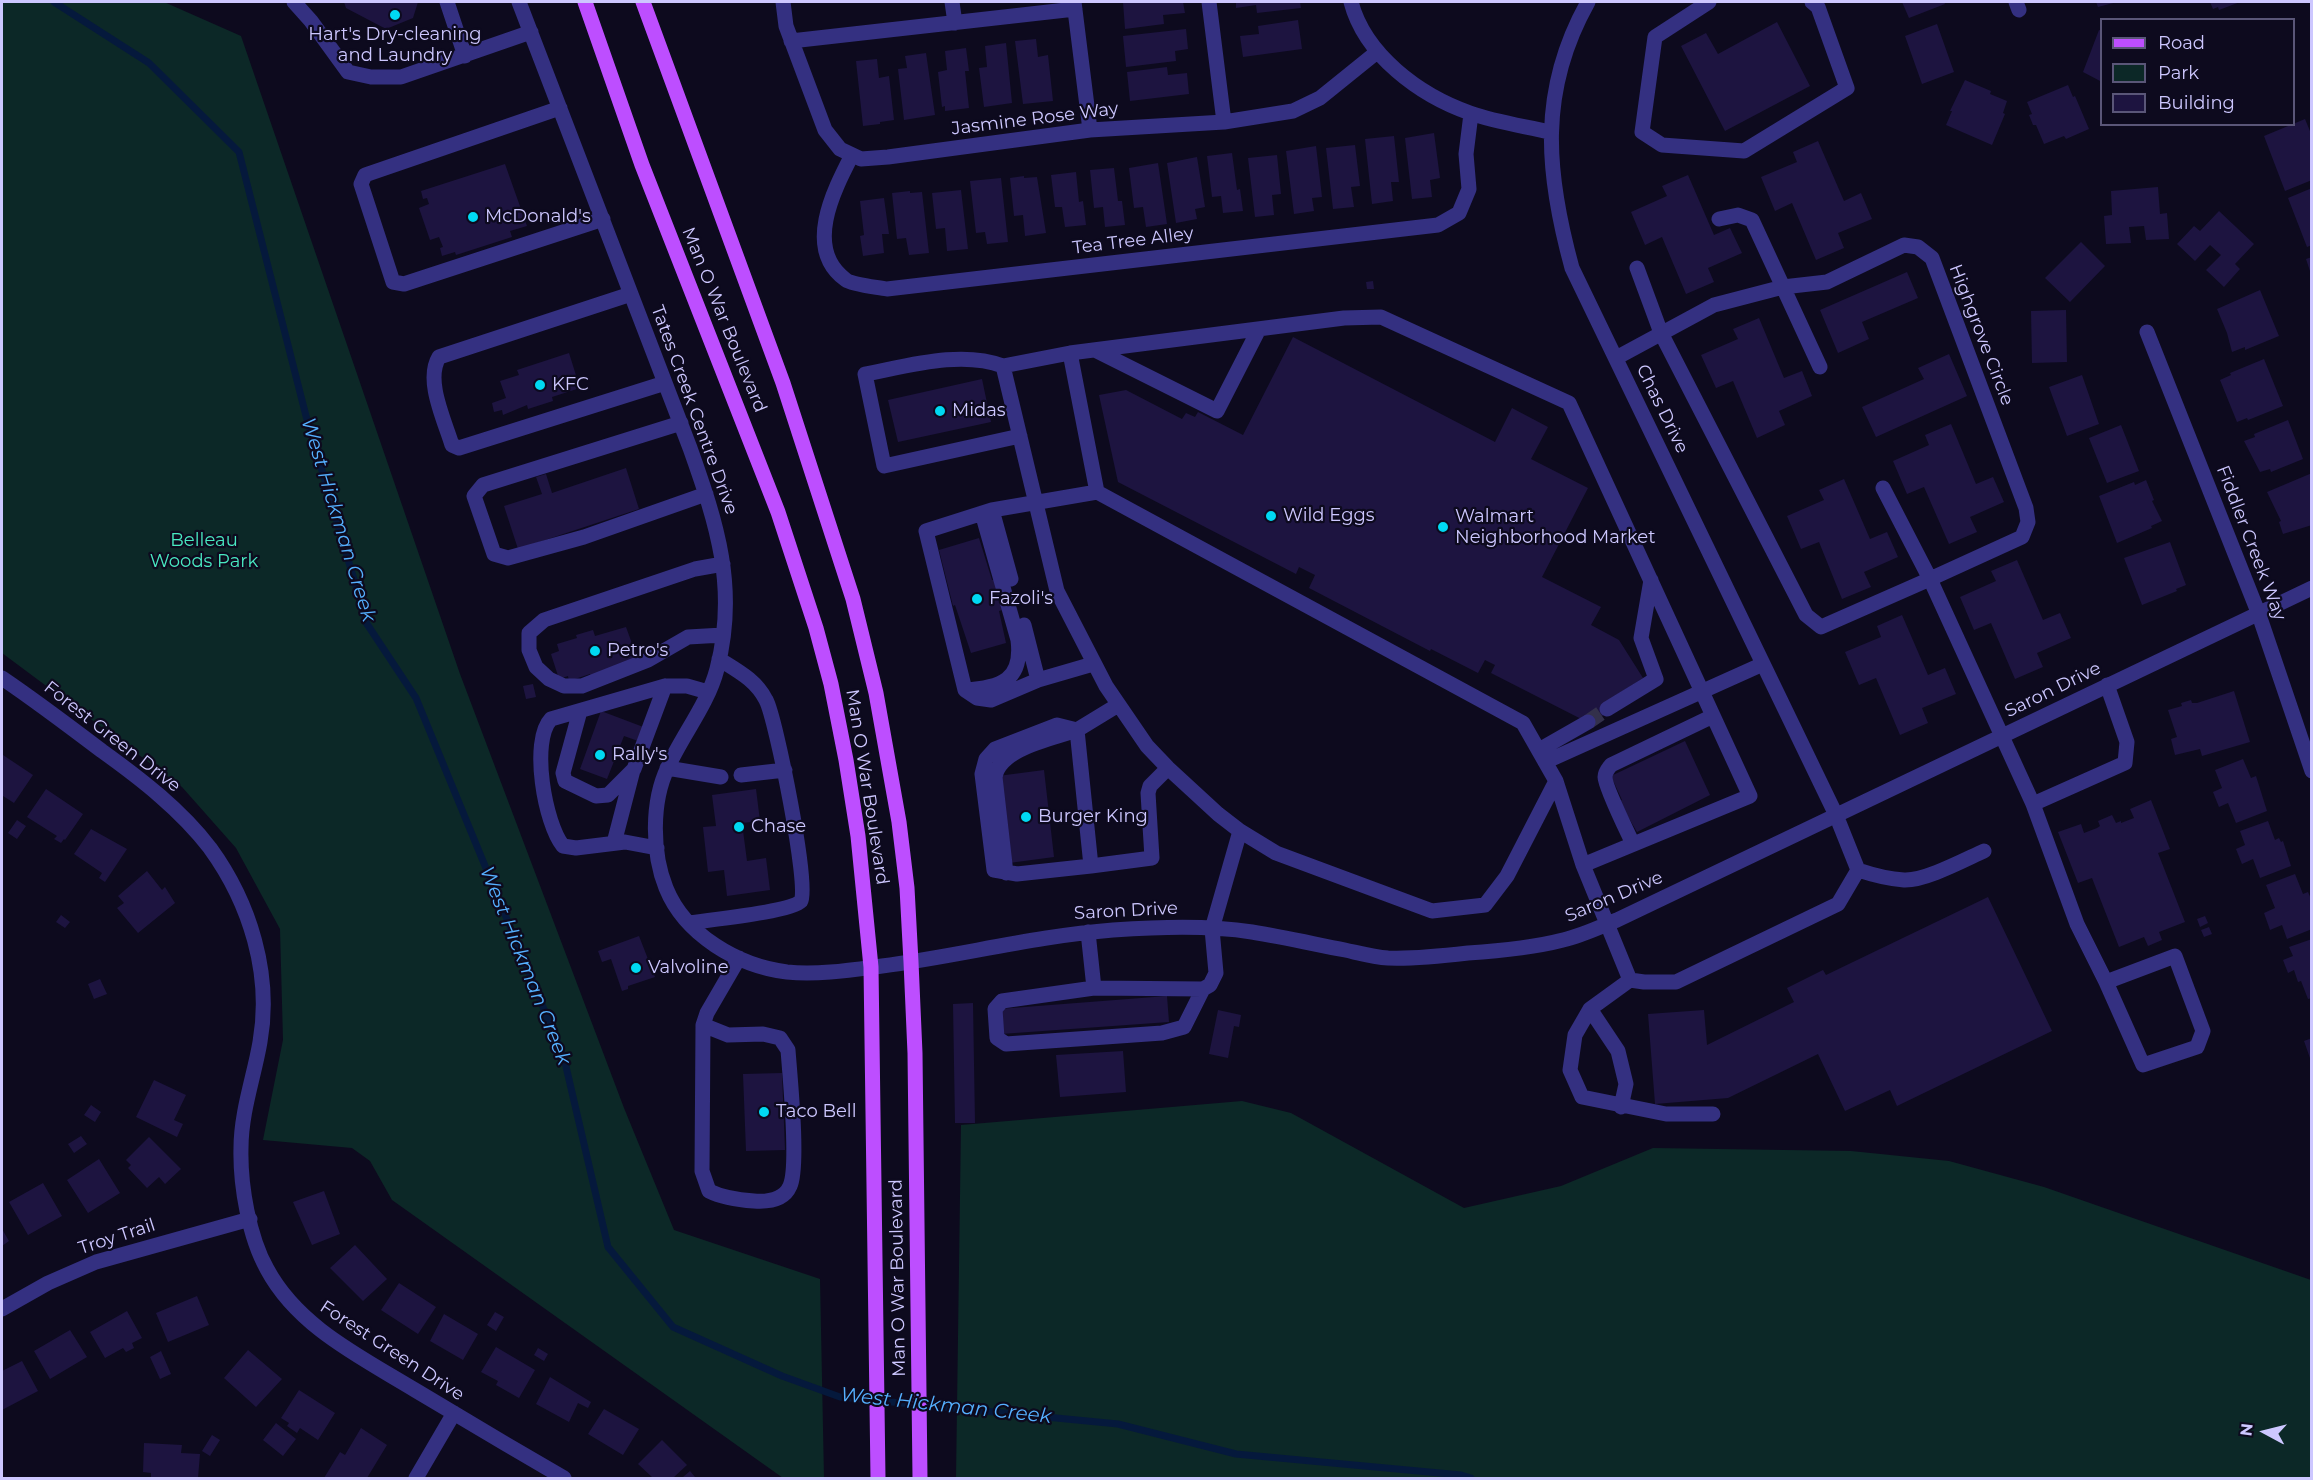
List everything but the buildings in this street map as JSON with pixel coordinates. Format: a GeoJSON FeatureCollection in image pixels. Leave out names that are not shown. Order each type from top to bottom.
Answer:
{"type":"FeatureCollection","features":[{"type":"Feature","properties":{"kind":"main road","name":"Man O War Boulevard"},"geometry":{"type":"LineString","coordinates":[[585,2],[642,165],[763,472],[816,628],[831,684],[858,836],[871,967],[878,1479]]}},
{"type":"Feature","properties":{"kind":"main road","name":"Man O War Boulevard"},"geometry":{"type":"LineString","coordinates":[[643,2],[783,383],[853,599],[876,693],[899,822],[907,888],[911,962],[920,1479]]}},
{"type":"Feature","properties":{"kind":"street"},"geometry":{"type":"LineString","coordinates":[[294,2],[311,21],[348,72],[371,77],[401,77],[531,32]]}},
{"type":"Feature","properties":{"kind":"street"},"geometry":{"type":"LineString","coordinates":[[447,2],[465,56]]}},
{"type":"Feature","properties":{"kind":"street","name":"Tates Creek Centre Drive"},"geometry":{"type":"LineString","coordinates":[[519,2],[681,423],[706,494],[723,564],[726,598],[719,659],[708,692],[667,768],[658,802],[655,828],[665,887],[675,906],[694,929],[717,946],[752,965],[788,972],[830,972],[871,967]]}},
{"type":"Feature","properties":{"kind":"street"},"geometry":{"type":"LineString","coordinates":[[783,2],[786,26],[825,130],[840,149],[852,155]]}},
{"type":"Feature","properties":{"kind":"street"},"geometry":{"type":"LineString","coordinates":[[952,2],[955,23]]}},
{"type":"Feature","properties":{"kind":"street"},"geometry":{"type":"LineString","coordinates":[[1209,2],[1224,122]]}},
{"type":"Feature","properties":{"kind":"street"},"geometry":{"type":"LineString","coordinates":[[1350,2],[1356,21],[1377,52],[1425,93],[1471,114],[1550,132]]}},
{"type":"Feature","properties":{"kind":"street","name":"Chas Drive"},"geometry":{"type":"LineString","coordinates":[[1588,2],[1569,39],[1555,92],[1550,132],[1555,197],[1572,268],[1836,815],[1858,870]]}},
{"type":"Feature","properties":{"kind":"street"},"geometry":{"type":"LineString","coordinates":[[1709,2],[1654,37],[1642,132],[1662,145],[1744,151],[1847,88],[1818,7],[1812,2]]}},
{"type":"Feature","properties":{"kind":"street"},"geometry":{"type":"LineString","coordinates":[[791,41],[955,23],[1074,5],[1090,130]]}},
{"type":"Feature","properties":{"kind":"street","name":"Jasmine Rose Way"},"geometry":{"type":"LineString","coordinates":[[852,155],[861,159],[888,157],[1090,130],[1224,122],[1293,111],[1320,98],[1377,52]]}},
{"type":"Feature","properties":{"kind":"street"},"geometry":{"type":"LineString","coordinates":[[560,108],[364,175],[361,184],[393,282],[404,284],[603,219]]}},
{"type":"Feature","properties":{"kind":"street","name":"Tea Tree Alley"},"geometry":{"type":"LineString","coordinates":[[852,155],[835,188],[827,212],[824,236],[829,262],[847,281],[887,289],[1438,225],[1459,213],[1469,189],[1466,154],[1471,114]]}},
{"type":"Feature","properties":{"kind":"street"},"geometry":{"type":"LineString","coordinates":[[1719,219],[1738,215],[1752,220],[1820,367]]}},
{"type":"Feature","properties":{"kind":"street","name":"Highgrove Circle"},"geometry":{"type":"LineString","coordinates":[[1616,358],[1661,333],[1714,305],[1783,287],[1827,282],[1904,245],[1918,247],[1932,258],[2026,508],[2028,522],[2022,537],[1821,627],[1806,615],[1661,333]]}},
{"type":"Feature","properties":{"kind":"street"},"geometry":{"type":"LineString","coordinates":[[1637,268],[1661,333]]}},
{"type":"Feature","properties":{"kind":"street"},"geometry":{"type":"LineString","coordinates":[[631,294],[439,357],[434,364],[432,378],[452,445],[459,448],[665,383]]}},
{"type":"Feature","properties":{"kind":"street"},"geometry":{"type":"LineString","coordinates":[[1020,436],[884,466],[865,374],[936,360],[991,362],[1003,366],[1070,352],[1344,318],[1381,317],[1569,403],[1750,796],[1583,865]]}},
{"type":"Feature","properties":{"kind":"street"},"geometry":{"type":"LineString","coordinates":[[1095,350],[1217,411],[1259,329]]}},
{"type":"Feature","properties":{"kind":"street","name":"Fiddler Creek Way"},"geometry":{"type":"LineString","coordinates":[[2147,332],[2258,612],[2312,771]]}},
{"type":"Feature","properties":{"kind":"street"},"geometry":{"type":"LineString","coordinates":[[1070,352],[1097,492]]}},
{"type":"Feature","properties":{"kind":"street"},"geometry":{"type":"LineString","coordinates":[[1003,366],[1057,591],[1093,664],[1118,705],[1148,746],[1168,768],[1240,831],[1276,853],[1432,911],[1485,905],[1508,876],[1556,781]]}},
{"type":"Feature","properties":{"kind":"street"},"geometry":{"type":"LineString","coordinates":[[681,423],[483,485],[474,496],[494,554],[508,558],[584,537],[706,494]]}},
{"type":"Feature","properties":{"kind":"street"},"geometry":{"type":"LineString","coordinates":[[1883,488],[1930,579],[2033,804],[2077,924],[2143,1065],[2197,1047],[2204,1031],[2175,956],[2106,982]]}},
{"type":"Feature","properties":{"kind":"street"},"geometry":{"type":"LineString","coordinates":[[1093,664],[1038,680],[992,700],[977,698],[965,690],[926,531],[987,511],[1097,492],[1523,723],[1556,781],[1583,865],[1630,980]]}},
{"type":"Feature","properties":{"kind":"street"},"geometry":{"type":"LineString","coordinates":[[987,511],[1038,680]]}},
{"type":"Feature","properties":{"kind":"street"},"geometry":{"type":"LineString","coordinates":[[965,690],[999,685],[1016,669],[1020,657],[987,511]]}},
{"type":"Feature","properties":{"kind":"street"},"geometry":{"type":"LineString","coordinates":[[723,564],[695,569],[544,620],[529,633],[529,650],[536,667],[549,679],[564,686],[582,686],[648,660],[688,637],[723,635]]}},
{"type":"Feature","properties":{"kind":"street"},"geometry":{"type":"LineString","coordinates":[[1607,709],[1656,679],[1641,638],[1651,580]]}},
{"type":"Feature","properties":{"kind":"street","name":"Saron Drive"},"geometry":{"type":"LineString","coordinates":[[871,967],[911,962],[1057,935],[1190,928],[1249,932],[1386,958],[1506,950],[1563,940],[1607,924],[2312,588]]}},
{"type":"Feature","properties":{"kind":"street"},"geometry":{"type":"LineString","coordinates":[[689,923],[761,912],[795,904],[801,901],[803,896],[785,770],[768,702],[755,682],[719,659]]}},
{"type":"Feature","properties":{"kind":"street"},"geometry":{"type":"LineString","coordinates":[[1542,756],[1702,692],[1763,664]]}},
{"type":"Feature","properties":{"kind":"street","name":"Forest Green Drive"},"geometry":{"type":"LineString","coordinates":[[2,678],[156,792],[209,847],[227,873],[243,906],[261,968],[263,1002],[261,1040],[244,1115],[240,1147],[249,1219],[267,1270],[306,1320],[343,1346],[564,1479]]}},
{"type":"Feature","properties":{"kind":"street"},"geometry":{"type":"LineString","coordinates":[[2033,804],[2126,763],[2127,742],[2107,685]]}},
{"type":"Feature","properties":{"kind":"street"},"geometry":{"type":"LineString","coordinates":[[615,843],[634,769],[665,686]]}},
{"type":"Feature","properties":{"kind":"street"},"geometry":{"type":"LineString","coordinates":[[657,848],[625,842],[576,849],[563,846],[555,836],[544,799],[541,756],[545,725],[551,719],[665,686],[687,686],[708,692]]}},
{"type":"Feature","properties":{"kind":"street"},"geometry":{"type":"LineString","coordinates":[[1118,705],[1077,730],[1057,725],[995,749],[986,759],[982,774],[994,870],[1017,874],[1152,858],[1149,786],[1168,768]]}},
{"type":"Feature","properties":{"kind":"street"},"geometry":{"type":"LineString","coordinates":[[580,711],[563,772],[565,781],[596,796],[608,795],[634,769]]}},
{"type":"Feature","properties":{"kind":"street"},"geometry":{"type":"LineString","coordinates":[[1633,844],[1606,786],[1606,770],[1611,765],[1713,716]]}},
{"type":"Feature","properties":{"kind":"street"},"geometry":{"type":"LineString","coordinates":[[1542,756],[1588,722]]}},
{"type":"Feature","properties":{"kind":"street"},"geometry":{"type":"LineString","coordinates":[[1077,730],[1091,866]]}},
{"type":"Feature","properties":{"kind":"street"},"geometry":{"type":"LineString","coordinates":[[667,768],[721,777]]}},
{"type":"Feature","properties":{"kind":"street"},"geometry":{"type":"LineString","coordinates":[[741,775],[785,770]]}},
{"type":"Feature","properties":{"kind":"street"},"geometry":{"type":"LineString","coordinates":[[1203,989],[1094,988],[1002,1000],[995,1009],[997,1038],[1006,1044],[1162,1034],[1184,1027],[1203,989],[1209,985],[1216,973],[1212,929],[1240,831]]}},
{"type":"Feature","properties":{"kind":"street"},"geometry":{"type":"LineString","coordinates":[[1713,1114],[1666,1114],[1622,1107],[1582,1097],[1570,1070],[1575,1035],[1590,1009],[1630,980],[1676,982],[1839,904],[1858,870],[1879,877],[1906,880],[1931,873],[1984,851]]}},
{"type":"Feature","properties":{"kind":"street"},"geometry":{"type":"LineString","coordinates":[[1088,932],[1094,988]]}},
{"type":"Feature","properties":{"kind":"street"},"geometry":{"type":"LineString","coordinates":[[703,1025],[728,1035],[763,1034],[780,1038],[788,1050],[793,1156],[791,1185],[783,1196],[765,1202],[719,1196],[709,1191],[702,1171],[703,1025],[707,1013],[739,958]]}},
{"type":"Feature","properties":{"kind":"street"},"geometry":{"type":"LineString","coordinates":[[1590,1009],[1618,1051],[1626,1084],[1622,1107]]}},
{"type":"Feature","properties":{"kind":"street","name":"Troy Trail"},"geometry":{"type":"LineString","coordinates":[[2,1309],[48,1283],[96,1262],[249,1219]]}},
{"type":"Feature","properties":{"kind":"street"},"geometry":{"type":"LineString","coordinates":[[416,1479],[454,1413]]}},
{"type":"Feature","properties":{"kind":"green space","name":"Belleau Woods Park"},"geometry":{"type":"Polygon","coordinates":[[[2,2],[164,2],[241,36],[460,674],[624,1108],[674,1230],[820,1279],[824,1478],[783,1478],[392,1200],[370,1161],[352,1148],[263,1140],[283,1040],[280,929],[236,848],[182,787],[2,653],[2,2]]]}},
{"type":"Feature","properties":{"kind":"green space"},"geometry":{"type":"Polygon","coordinates":[[[1242,1101],[1291,1113],[1464,1208],[1561,1186],[1653,1148],[1851,1151],[1949,1161],[2044,1187],[2311,1280],[2311,1478],[956,1478],[961,1125],[1242,1101]]]}},
{"type":"Feature","properties":{"kind":"waterway","name":"West Hickman Creek"},"geometry":{"type":"LineString","coordinates":[[54,2],[149,63],[239,152],[306,416],[367,624],[416,698],[564,1058],[608,1247],[673,1327],[782,1376],[840,1397],[1118,1424],[1236,1454],[1461,1475],[1471,1478]]}},
{"type":"Feature","properties":{"kind":"tunnel"},"geometry":{"type":"LineString","coordinates":[[1588,722],[1607,709]]}},
{"type":"Feature","properties":{"kind":"place","name":"Hart's Dry-cleaning and Laundry"},"geometry":{"type":"Point","coordinates":[395,15]}},
{"type":"Feature","properties":{"kind":"place","name":"McDonald's"},"geometry":{"type":"Point","coordinates":[473,217]}},
{"type":"Feature","properties":{"kind":"place","name":"KFC"},"geometry":{"type":"Point","coordinates":[540,385]}},
{"type":"Feature","properties":{"kind":"place","name":"Midas"},"geometry":{"type":"Point","coordinates":[940,411]}},
{"type":"Feature","properties":{"kind":"place","name":"Wild Eggs"},"geometry":{"type":"Point","coordinates":[1271,516]}},
{"type":"Feature","properties":{"kind":"place","name":"Walmart Neighborhood Market"},"geometry":{"type":"Point","coordinates":[1443,527]}},
{"type":"Feature","properties":{"kind":"place","name":"Fazoli's"},"geometry":{"type":"Point","coordinates":[977,599]}},
{"type":"Feature","properties":{"kind":"place","name":"Petro's"},"geometry":{"type":"Point","coordinates":[595,651]}},
{"type":"Feature","properties":{"kind":"place","name":"Rally's"},"geometry":{"type":"Point","coordinates":[600,755]}},
{"type":"Feature","properties":{"kind":"place","name":"Burger King"},"geometry":{"type":"Point","coordinates":[1026,817]}},
{"type":"Feature","properties":{"kind":"place","name":"Chase"},"geometry":{"type":"Point","coordinates":[739,827]}},
{"type":"Feature","properties":{"kind":"place","name":"Valvoline"},"geometry":{"type":"Point","coordinates":[636,968]}},
{"type":"Feature","properties":{"kind":"place","name":"Taco Bell"},"geometry":{"type":"Point","coordinates":[764,1112]}}]}
